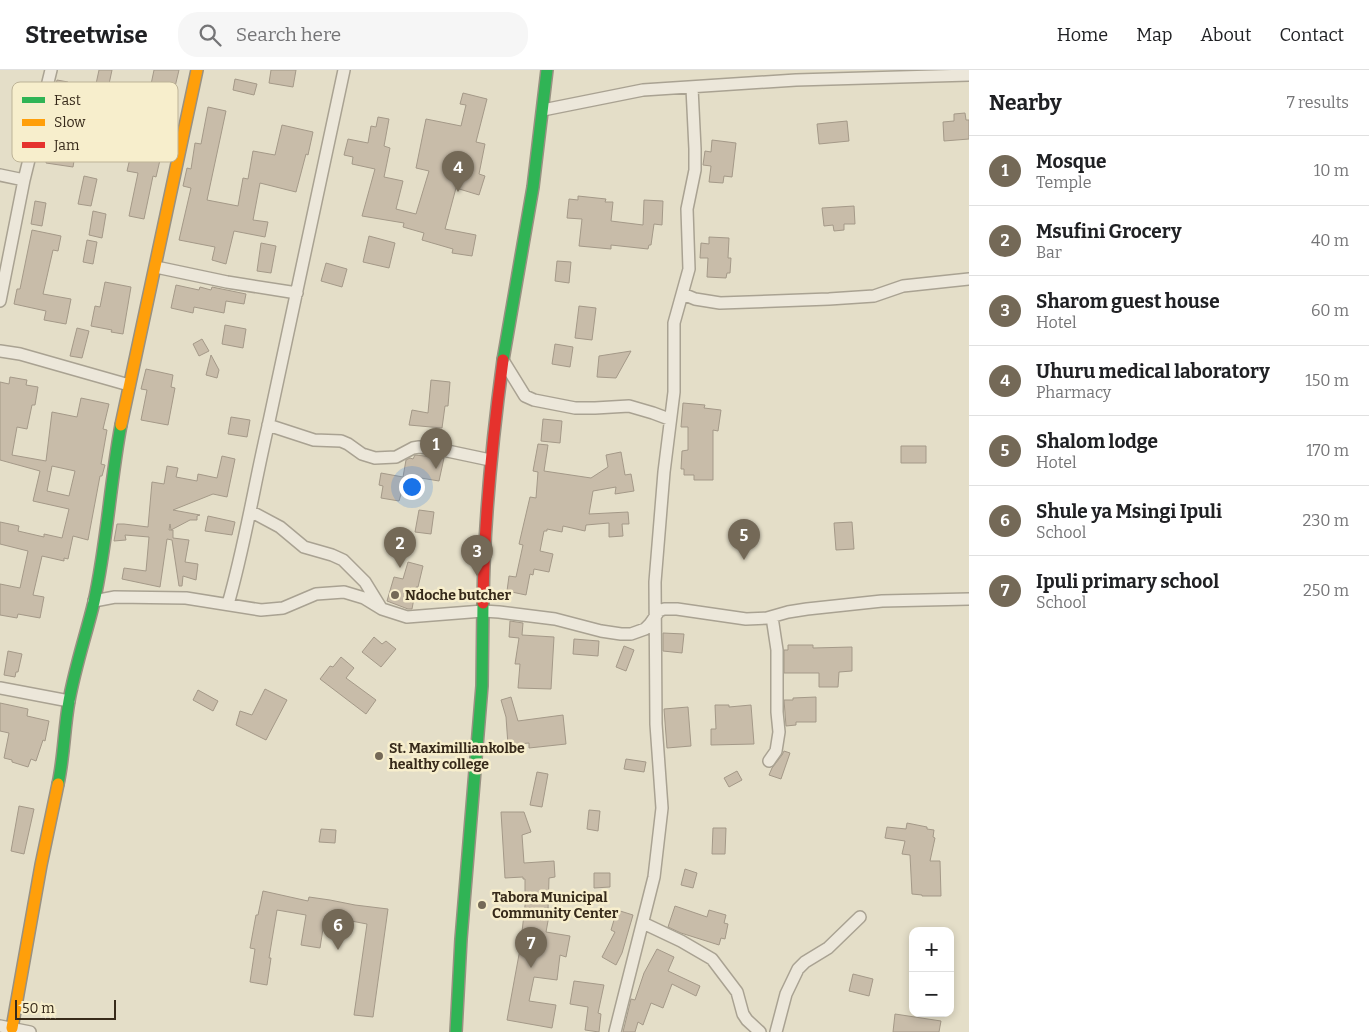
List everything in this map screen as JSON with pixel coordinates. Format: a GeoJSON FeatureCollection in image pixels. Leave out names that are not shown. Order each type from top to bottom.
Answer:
{"type":"FeatureCollection","features":[{"type":"Feature","properties":{"kind":"main road"},"geometry":{"type":"LineString","coordinates":[[178,161],[197,70]]}},
{"type":"Feature","properties":{"kind":"main road"},"geometry":{"type":"LineString","coordinates":[[456,1032],[461,939],[481,696],[484,547],[490,460],[503,362],[533,187],[547,70]]}},
{"type":"Feature","properties":{"kind":"main road"},"geometry":{"type":"LineString","coordinates":[[12,1028],[40,864],[59,781],[69,701],[94,600],[110,506],[116,453],[129,384],[178,162]]}},
{"type":"Feature","properties":{"kind":"street"},"geometry":{"type":"LineString","coordinates":[[228,604],[237,571],[298,293],[344,70]]}},
{"type":"Feature","properties":{"kind":"street"},"geometry":{"type":"LineString","coordinates":[[543,110],[643,90],[796,80],[969,75]]}},
{"type":"Feature","properties":{"kind":"street"},"geometry":{"type":"LineString","coordinates":[[614,1032],[654,877],[662,808],[656,724],[656,565],[669,419],[674,392],[674,323],[689,269],[687,209],[695,170],[692,88]]}},
{"type":"Feature","properties":{"kind":"street"},"geometry":{"type":"LineString","coordinates":[[0,301],[28,162]]}},
{"type":"Feature","properties":{"kind":"street"},"geometry":{"type":"LineString","coordinates":[[0,175],[24,180]]}},
{"type":"Feature","properties":{"kind":"street"},"geometry":{"type":"LineString","coordinates":[[156,267],[227,282],[298,293]]}},
{"type":"Feature","properties":{"kind":"street"},"geometry":{"type":"LineString","coordinates":[[683,294],[695,299],[720,302],[829,299],[874,296],[903,286],[969,279]]}},
{"type":"Feature","properties":{"kind":"street"},"geometry":{"type":"LineString","coordinates":[[0,351],[20,354],[129,384]]}},
{"type":"Feature","properties":{"kind":"street"},"geometry":{"type":"LineString","coordinates":[[503,362],[525,396],[534,400],[575,408],[629,406],[653,412],[669,419]]}},
{"type":"Feature","properties":{"kind":"street"},"geometry":{"type":"LineString","coordinates":[[268,425],[314,440],[348,444],[362,454],[376,458],[396,457],[419,447],[490,460]]}},
{"type":"Feature","properties":{"kind":"street"},"geometry":{"type":"LineString","coordinates":[[250,511],[280,526],[304,547],[343,560],[365,582],[382,609]]}},
{"type":"Feature","properties":{"kind":"street"},"geometry":{"type":"LineString","coordinates":[[94,600],[115,597],[186,598],[261,610],[295,604],[316,594],[344,592],[364,598],[395,615],[407,617],[483,611],[543,617],[576,623],[601,631],[631,634],[644,629],[661,610],[677,609],[746,620],[772,617],[807,609],[882,601],[969,599]]}},
{"type":"Feature","properties":{"kind":"street"},"geometry":{"type":"LineString","coordinates":[[769,761],[776,751],[780,732],[776,700],[778,679],[777,650],[772,617]]}},
{"type":"Feature","properties":{"kind":"street"},"geometry":{"type":"LineString","coordinates":[[0,688],[69,701]]}},
{"type":"Feature","properties":{"kind":"street"},"geometry":{"type":"LineString","coordinates":[[776,1032],[786,994],[798,969],[805,962],[828,948],[860,917]]}},
{"type":"Feature","properties":{"kind":"street"},"geometry":{"type":"LineString","coordinates":[[643,923],[681,941],[712,959],[736,992],[747,1020],[760,1032]]}},
{"type":"Feature","properties":{"kind":"street"},"geometry":{"type":"LineString","coordinates":[[0,1026],[30,1032]]}},
{"type":"Feature","properties":{"kind":"building"},"geometry":{"type":"Polygon","coordinates":[[[99,70],[112,70],[109,82],[96,82],[99,70]]]}},
{"type":"Feature","properties":{"kind":"building"},"geometry":{"type":"Polygon","coordinates":[[[154,70],[179,70],[176,82],[152,82],[154,70]]]}},
{"type":"Feature","properties":{"kind":"building"},"geometry":{"type":"Polygon","coordinates":[[[271,70],[296,70],[293,87],[269,83],[271,70]]]}},
{"type":"Feature","properties":{"kind":"building"},"geometry":{"type":"Polygon","coordinates":[[[235,79],[257,84],[254,95],[233,90],[235,79]]]}},
{"type":"Feature","properties":{"kind":"building"},"geometry":{"type":"Polygon","coordinates":[[[463,93],[487,99],[476,142],[485,144],[479,174],[485,176],[479,195],[456,188],[445,229],[476,235],[472,256],[452,253],[453,249],[422,240],[424,233],[403,227],[404,223],[362,216],[375,169],[352,164],[353,157],[344,155],[348,139],[368,143],[371,126],[376,127],[378,117],[389,119],[384,146],[390,148],[384,177],[403,181],[396,209],[416,214],[429,171],[416,168],[426,119],[461,126],[466,105],[460,104],[463,93]]]}},
{"type":"Feature","properties":{"kind":"building"},"geometry":{"type":"Polygon","coordinates":[[[208,107],[226,111],[207,200],[238,206],[243,178],[248,179],[253,151],[275,155],[282,125],[313,132],[296,192],[260,183],[253,220],[268,222],[265,237],[234,231],[226,264],[212,260],[215,247],[179,240],[191,188],[183,186],[187,168],[191,169],[195,143],[201,144],[208,107]]]}},
{"type":"Feature","properties":{"kind":"building"},"geometry":{"type":"Polygon","coordinates":[[[965,113],[966,120],[969,120],[969,139],[944,141],[943,122],[954,121],[954,114],[965,113]]]}},
{"type":"Feature","properties":{"kind":"building"},"geometry":{"type":"Polygon","coordinates":[[[847,121],[849,141],[819,144],[817,124],[847,121]]]}},
{"type":"Feature","properties":{"kind":"building"},"geometry":{"type":"Polygon","coordinates":[[[712,140],[736,143],[732,177],[724,176],[723,183],[709,182],[711,166],[703,165],[705,151],[711,152],[712,140]]]}},
{"type":"Feature","properties":{"kind":"building"},"geometry":{"type":"Polygon","coordinates":[[[46,162],[74,162],[73,167],[46,162]]]}},
{"type":"Feature","properties":{"kind":"building"},"geometry":{"type":"Polygon","coordinates":[[[129,162],[160,162],[156,177],[153,176],[144,219],[129,216],[138,173],[127,171],[129,162]]]}},
{"type":"Feature","properties":{"kind":"building"},"geometry":{"type":"Polygon","coordinates":[[[84,176],[97,179],[91,206],[78,204],[84,176]]]}},
{"type":"Feature","properties":{"kind":"building"},"geometry":{"type":"Polygon","coordinates":[[[578,196],[606,199],[605,202],[613,202],[611,221],[643,225],[644,200],[663,201],[662,225],[654,224],[651,245],[649,245],[648,249],[611,245],[611,249],[579,246],[582,219],[567,218],[569,199],[578,200],[578,196]]]}},
{"type":"Feature","properties":{"kind":"building"},"geometry":{"type":"Polygon","coordinates":[[[35,201],[46,203],[42,226],[31,224],[35,201]]]}},
{"type":"Feature","properties":{"kind":"building"},"geometry":{"type":"Polygon","coordinates":[[[854,206],[855,224],[844,224],[844,230],[834,231],[833,225],[824,226],[822,208],[854,206]]]}},
{"type":"Feature","properties":{"kind":"building"},"geometry":{"type":"Polygon","coordinates":[[[93,211],[106,214],[102,238],[89,235],[93,211]]]}},
{"type":"Feature","properties":{"kind":"building"},"geometry":{"type":"Polygon","coordinates":[[[32,230],[61,236],[58,251],[53,250],[43,294],[71,299],[66,324],[44,320],[46,311],[14,304],[17,289],[20,289],[32,230]]]}},
{"type":"Feature","properties":{"kind":"building"},"geometry":{"type":"Polygon","coordinates":[[[369,236],[395,243],[389,268],[363,262],[369,236]]]}},
{"type":"Feature","properties":{"kind":"building"},"geometry":{"type":"Polygon","coordinates":[[[709,237],[729,238],[728,258],[731,258],[730,273],[727,273],[726,278],[707,277],[708,258],[700,258],[701,243],[709,244],[709,237]]]}},
{"type":"Feature","properties":{"kind":"building"},"geometry":{"type":"Polygon","coordinates":[[[87,240],[97,242],[93,264],[83,262],[87,240]]]}},
{"type":"Feature","properties":{"kind":"building"},"geometry":{"type":"Polygon","coordinates":[[[261,243],[276,246],[271,273],[257,271],[261,243]]]}},
{"type":"Feature","properties":{"kind":"building"},"geometry":{"type":"Polygon","coordinates":[[[557,261],[571,262],[569,283],[555,281],[557,261]]]}},
{"type":"Feature","properties":{"kind":"building"},"geometry":{"type":"Polygon","coordinates":[[[326,263],[347,269],[342,287],[321,281],[326,263]]]}},
{"type":"Feature","properties":{"kind":"building"},"geometry":{"type":"Polygon","coordinates":[[[105,282],[131,287],[123,334],[91,326],[95,306],[100,307],[105,282]]]}},
{"type":"Feature","properties":{"kind":"building"},"geometry":{"type":"Polygon","coordinates":[[[176,285],[199,290],[200,287],[211,290],[212,287],[246,294],[244,304],[226,301],[224,313],[194,307],[193,313],[171,308],[176,285]]]}},
{"type":"Feature","properties":{"kind":"building"},"geometry":{"type":"Polygon","coordinates":[[[579,306],[596,308],[592,340],[575,338],[579,306]]]}},
{"type":"Feature","properties":{"kind":"building"},"geometry":{"type":"Polygon","coordinates":[[[225,325],[246,329],[243,348],[222,344],[225,325]]]}},
{"type":"Feature","properties":{"kind":"building"},"geometry":{"type":"Polygon","coordinates":[[[77,328],[89,331],[82,358],[70,356],[77,328]]]}},
{"type":"Feature","properties":{"kind":"building"},"geometry":{"type":"Polygon","coordinates":[[[202,339],[209,351],[199,356],[193,344],[202,339]]]}},
{"type":"Feature","properties":{"kind":"building"},"geometry":{"type":"Polygon","coordinates":[[[555,344],[573,347],[570,367],[552,364],[555,344]]]}},
{"type":"Feature","properties":{"kind":"building"},"geometry":{"type":"Polygon","coordinates":[[[631,351],[616,378],[597,377],[599,356],[631,351]]]}},
{"type":"Feature","properties":{"kind":"building"},"geometry":{"type":"Polygon","coordinates":[[[211,355],[219,370],[217,378],[206,375],[211,355]]]}},
{"type":"Feature","properties":{"kind":"building"},"geometry":{"type":"Polygon","coordinates":[[[146,369],[173,375],[171,387],[175,388],[168,425],[141,420],[147,390],[141,389],[146,369]]]}},
{"type":"Feature","properties":{"kind":"building"},"geometry":{"type":"Polygon","coordinates":[[[10,377],[27,380],[26,385],[38,387],[35,405],[32,405],[27,429],[17,427],[12,455],[46,461],[52,412],[77,417],[81,398],[109,404],[103,429],[107,430],[101,464],[105,465],[102,476],[100,476],[88,540],[73,536],[68,559],[64,558],[64,561],[42,556],[33,595],[44,597],[40,618],[18,614],[17,618],[0,615],[0,584],[20,588],[28,551],[0,544],[0,522],[19,526],[18,531],[44,537],[44,534],[62,538],[69,509],[33,501],[40,471],[0,460],[0,382],[9,384],[10,377]],[[52,466],[47,491],[69,496],[75,471],[52,466]]]}},
{"type":"Feature","properties":{"kind":"building"},"geometry":{"type":"Polygon","coordinates":[[[431,380],[450,382],[448,406],[445,406],[442,428],[409,425],[412,410],[428,413],[431,380]]]}},
{"type":"Feature","properties":{"kind":"building"},"geometry":{"type":"Polygon","coordinates":[[[683,403],[705,405],[704,408],[721,410],[718,431],[713,430],[713,480],[694,480],[694,475],[684,475],[684,469],[681,469],[682,451],[688,450],[688,427],[681,427],[683,403]]]}},
{"type":"Feature","properties":{"kind":"building"},"geometry":{"type":"Polygon","coordinates":[[[231,417],[250,420],[247,437],[228,434],[231,417]]]}},
{"type":"Feature","properties":{"kind":"building"},"geometry":{"type":"Polygon","coordinates":[[[543,419],[562,421],[560,443],[541,441],[543,419]]]}},
{"type":"Feature","properties":{"kind":"building"},"geometry":{"type":"Polygon","coordinates":[[[538,444],[548,445],[544,471],[591,478],[608,467],[606,455],[621,452],[625,475],[631,474],[634,491],[615,494],[616,487],[593,491],[589,514],[628,512],[629,524],[622,524],[623,536],[609,537],[609,523],[586,525],[585,531],[563,526],[562,532],[547,529],[547,531],[544,531],[540,551],[553,554],[549,572],[534,569],[533,575],[530,574],[526,595],[507,591],[509,576],[516,577],[523,545],[519,544],[530,497],[536,498],[538,472],[533,471],[538,444]]]}},
{"type":"Feature","properties":{"kind":"building"},"geometry":{"type":"Polygon","coordinates":[[[901,446],[926,446],[926,463],[901,463],[901,446]]]}},
{"type":"Feature","properties":{"kind":"building"},"geometry":{"type":"Polygon","coordinates":[[[415,455],[444,458],[439,481],[415,477],[413,485],[404,484],[399,501],[381,498],[383,486],[379,485],[381,473],[403,477],[406,460],[413,459],[415,455]]]}},
{"type":"Feature","properties":{"kind":"building"},"geometry":{"type":"Polygon","coordinates":[[[222,456],[235,459],[227,497],[213,494],[173,510],[200,515],[197,516],[197,520],[190,520],[171,530],[173,530],[173,538],[189,540],[185,562],[198,564],[196,580],[183,576],[182,586],[179,586],[172,540],[167,539],[160,587],[122,579],[124,568],[146,571],[149,537],[125,535],[126,540],[114,541],[117,524],[148,527],[152,482],[164,484],[167,466],[178,468],[176,477],[197,481],[198,474],[217,478],[222,456]]]}},
{"type":"Feature","properties":{"kind":"building"},"geometry":{"type":"Polygon","coordinates":[[[419,510],[434,512],[431,534],[415,532],[419,510]]]}},
{"type":"Feature","properties":{"kind":"building"},"geometry":{"type":"Polygon","coordinates":[[[208,516],[235,522],[232,535],[205,531],[208,516]]]}},
{"type":"Feature","properties":{"kind":"building"},"geometry":{"type":"Polygon","coordinates":[[[852,522],[854,549],[836,550],[834,523],[852,522]]]}},
{"type":"Feature","properties":{"kind":"building"},"geometry":{"type":"Polygon","coordinates":[[[408,562],[423,566],[418,587],[416,587],[412,609],[387,601],[394,577],[403,579],[408,562]]]}},
{"type":"Feature","properties":{"kind":"building"},"geometry":{"type":"Polygon","coordinates":[[[510,621],[523,623],[522,635],[554,637],[551,689],[518,688],[520,664],[515,664],[519,638],[509,637],[510,621]]]}},
{"type":"Feature","properties":{"kind":"building"},"geometry":{"type":"Polygon","coordinates":[[[663,633],[684,634],[682,653],[663,651],[663,633]]]}},
{"type":"Feature","properties":{"kind":"building"},"geometry":{"type":"Polygon","coordinates":[[[374,637],[382,644],[386,641],[396,649],[381,667],[362,652],[374,637]]]}},
{"type":"Feature","properties":{"kind":"building"},"geometry":{"type":"Polygon","coordinates":[[[574,639],[599,641],[598,656],[573,654],[574,639]]]}},
{"type":"Feature","properties":{"kind":"building"},"geometry":{"type":"Polygon","coordinates":[[[788,645],[813,645],[813,648],[852,647],[852,671],[839,672],[838,687],[819,687],[819,673],[784,673],[784,650],[788,650],[788,645]]]}},
{"type":"Feature","properties":{"kind":"building"},"geometry":{"type":"Polygon","coordinates":[[[624,646],[634,650],[626,671],[616,667],[624,646]]]}},
{"type":"Feature","properties":{"kind":"building"},"geometry":{"type":"Polygon","coordinates":[[[8,651],[22,654],[15,677],[4,675],[8,651]]]}},
{"type":"Feature","properties":{"kind":"building"},"geometry":{"type":"Polygon","coordinates":[[[341,657],[354,668],[346,678],[376,700],[366,714],[320,679],[330,666],[333,667],[341,657]]]}},
{"type":"Feature","properties":{"kind":"building"},"geometry":{"type":"Polygon","coordinates":[[[265,689],[287,700],[266,740],[236,725],[240,711],[252,715],[265,689]]]}},
{"type":"Feature","properties":{"kind":"building"},"geometry":{"type":"Polygon","coordinates":[[[198,690],[218,701],[213,711],[193,700],[198,690]]]}},
{"type":"Feature","properties":{"kind":"building"},"geometry":{"type":"Polygon","coordinates":[[[511,697],[518,721],[563,715],[566,744],[529,748],[529,743],[508,745],[506,717],[501,700],[511,697]]]}},
{"type":"Feature","properties":{"kind":"building"},"geometry":{"type":"Polygon","coordinates":[[[816,697],[816,722],[796,722],[796,725],[786,726],[784,700],[816,697]]]}},
{"type":"Feature","properties":{"kind":"building"},"geometry":{"type":"Polygon","coordinates":[[[0,703],[28,709],[27,716],[49,721],[45,741],[43,740],[36,761],[31,759],[28,767],[4,758],[9,733],[0,731],[0,703]]]}},
{"type":"Feature","properties":{"kind":"building"},"geometry":{"type":"Polygon","coordinates":[[[715,705],[729,705],[729,707],[751,705],[754,744],[711,745],[711,729],[716,729],[715,705]]]}},
{"type":"Feature","properties":{"kind":"building"},"geometry":{"type":"Polygon","coordinates":[[[688,707],[691,746],[667,748],[664,709],[688,707]]]}},
{"type":"Feature","properties":{"kind":"building"},"geometry":{"type":"Polygon","coordinates":[[[784,751],[790,753],[781,779],[769,775],[772,768],[784,751]]]}},
{"type":"Feature","properties":{"kind":"building"},"geometry":{"type":"Polygon","coordinates":[[[626,759],[646,762],[644,772],[624,769],[626,759]]]}},
{"type":"Feature","properties":{"kind":"building"},"geometry":{"type":"Polygon","coordinates":[[[737,771],[742,780],[729,787],[724,778],[737,771]]]}},
{"type":"Feature","properties":{"kind":"building"},"geometry":{"type":"Polygon","coordinates":[[[537,772],[548,774],[542,807],[530,805],[537,772]]]}},
{"type":"Feature","properties":{"kind":"building"},"geometry":{"type":"Polygon","coordinates":[[[19,806],[34,809],[24,854],[11,851],[19,806]]]}},
{"type":"Feature","properties":{"kind":"building"},"geometry":{"type":"Polygon","coordinates":[[[589,810],[600,811],[598,831],[587,829],[589,810]]]}},
{"type":"Feature","properties":{"kind":"building"},"geometry":{"type":"Polygon","coordinates":[[[501,812],[524,812],[531,832],[522,835],[524,863],[554,861],[555,877],[549,878],[548,910],[550,910],[546,932],[570,936],[566,957],[560,955],[557,980],[534,977],[529,1001],[556,1005],[552,1028],[507,1020],[520,949],[526,897],[525,879],[523,877],[505,878],[501,812]]]}},
{"type":"Feature","properties":{"kind":"building"},"geometry":{"type":"Polygon","coordinates":[[[907,823],[934,830],[933,837],[935,838],[930,861],[940,861],[941,896],[912,894],[910,855],[902,854],[905,841],[885,838],[887,827],[906,829],[907,823]]]}},
{"type":"Feature","properties":{"kind":"building"},"geometry":{"type":"Polygon","coordinates":[[[713,828],[726,828],[725,854],[712,854],[713,828]]]}},
{"type":"Feature","properties":{"kind":"building"},"geometry":{"type":"Polygon","coordinates":[[[321,829],[336,830],[335,843],[319,842],[321,829]]]}},
{"type":"Feature","properties":{"kind":"building"},"geometry":{"type":"Polygon","coordinates":[[[685,869],[697,873],[693,888],[681,885],[685,869]]]}},
{"type":"Feature","properties":{"kind":"building"},"geometry":{"type":"Polygon","coordinates":[[[594,873],[610,873],[610,887],[594,888],[594,873]]]}},
{"type":"Feature","properties":{"kind":"building"},"geometry":{"type":"Polygon","coordinates":[[[263,891],[308,901],[309,897],[388,909],[373,1017],[354,1015],[367,924],[325,916],[320,948],[301,945],[306,915],[277,910],[269,958],[271,958],[267,985],[250,982],[255,949],[250,948],[263,891]]]}},
{"type":"Feature","properties":{"kind":"building"},"geometry":{"type":"Polygon","coordinates":[[[675,906],[707,917],[709,910],[726,915],[724,923],[728,924],[725,939],[721,938],[719,945],[668,927],[675,906]]]}},
{"type":"Feature","properties":{"kind":"building"},"geometry":{"type":"Polygon","coordinates":[[[617,910],[633,915],[622,953],[616,965],[602,957],[615,932],[611,930],[617,910]]]}},
{"type":"Feature","properties":{"kind":"building"},"geometry":{"type":"Polygon","coordinates":[[[657,949],[674,957],[668,971],[700,986],[696,996],[672,984],[663,1008],[651,1003],[643,1025],[638,1022],[635,1032],[623,1032],[631,999],[635,1000],[644,973],[657,949]]]}},
{"type":"Feature","properties":{"kind":"building"},"geometry":{"type":"Polygon","coordinates":[[[853,974],[873,979],[869,996],[849,991],[853,974]]]}},
{"type":"Feature","properties":{"kind":"building"},"geometry":{"type":"Polygon","coordinates":[[[574,981],[604,985],[598,1013],[601,1014],[599,1032],[585,1030],[588,1007],[570,1004],[574,981]]]}},
{"type":"Feature","properties":{"kind":"building"},"geometry":{"type":"Polygon","coordinates":[[[895,1014],[941,1021],[939,1032],[893,1032],[895,1014]]]}},
{"type":"Feature","properties":{"kind":"traffic: fast"},"geometry":{"type":"LineString","coordinates":[[503,360],[533,187],[547,70]]}},
{"type":"Feature","properties":{"kind":"traffic: fast"},"geometry":{"type":"LineString","coordinates":[[58,784],[71,688],[98,580],[121,425]]}},
{"type":"Feature","properties":{"kind":"traffic: fast"},"geometry":{"type":"LineString","coordinates":[[456,1032],[461,939],[482,686],[483,603]]}},
{"type":"Feature","properties":{"kind":"traffic: slow"},"geometry":{"type":"LineString","coordinates":[[178,159],[197,70]]}},
{"type":"Feature","properties":{"kind":"traffic: slow"},"geometry":{"type":"LineString","coordinates":[[121,425],[177,162]]}},
{"type":"Feature","properties":{"kind":"traffic: slow"},"geometry":{"type":"LineString","coordinates":[[12,1028],[41,865],[58,784]]}},
{"type":"Feature","properties":{"kind":"traffic: jam"},"geometry":{"type":"LineString","coordinates":[[483,603],[489,481],[503,360]]}},
{"type":"Feature","properties":{"kind":"place","name":"Uhuru medical laboratory"},"geometry":{"type":"Point","coordinates":[458,192]}},
{"type":"Feature","properties":{"kind":"place","name":"Mosque"},"geometry":{"type":"Point","coordinates":[436,469]}},
{"type":"Feature","properties":{"kind":"place","name":"Shalom lodge"},"geometry":{"type":"Point","coordinates":[744,560]}},
{"type":"Feature","properties":{"kind":"place","name":"Msufini Grocery"},"geometry":{"type":"Point","coordinates":[400,568]}},
{"type":"Feature","properties":{"kind":"place","name":"Sharom guest house"},"geometry":{"type":"Point","coordinates":[477,576]}},
{"type":"Feature","properties":{"kind":"place","name":"Ndoche butcher"},"geometry":{"type":"Point","coordinates":[395,595]}},
{"type":"Feature","properties":{"kind":"place","name":"St. Maximilliankolbe healthy college"},"geometry":{"type":"Point","coordinates":[379,756]}},
{"type":"Feature","properties":{"kind":"place","name":"Tabora Municipal Community Center"},"geometry":{"type":"Point","coordinates":[482,905]}},
{"type":"Feature","properties":{"kind":"place","name":"Shule ya Msingi Ipuli"},"geometry":{"type":"Point","coordinates":[338,950]}},
{"type":"Feature","properties":{"kind":"place","name":"Ipuli primary school"},"geometry":{"type":"Point","coordinates":[531,968]}}]}
